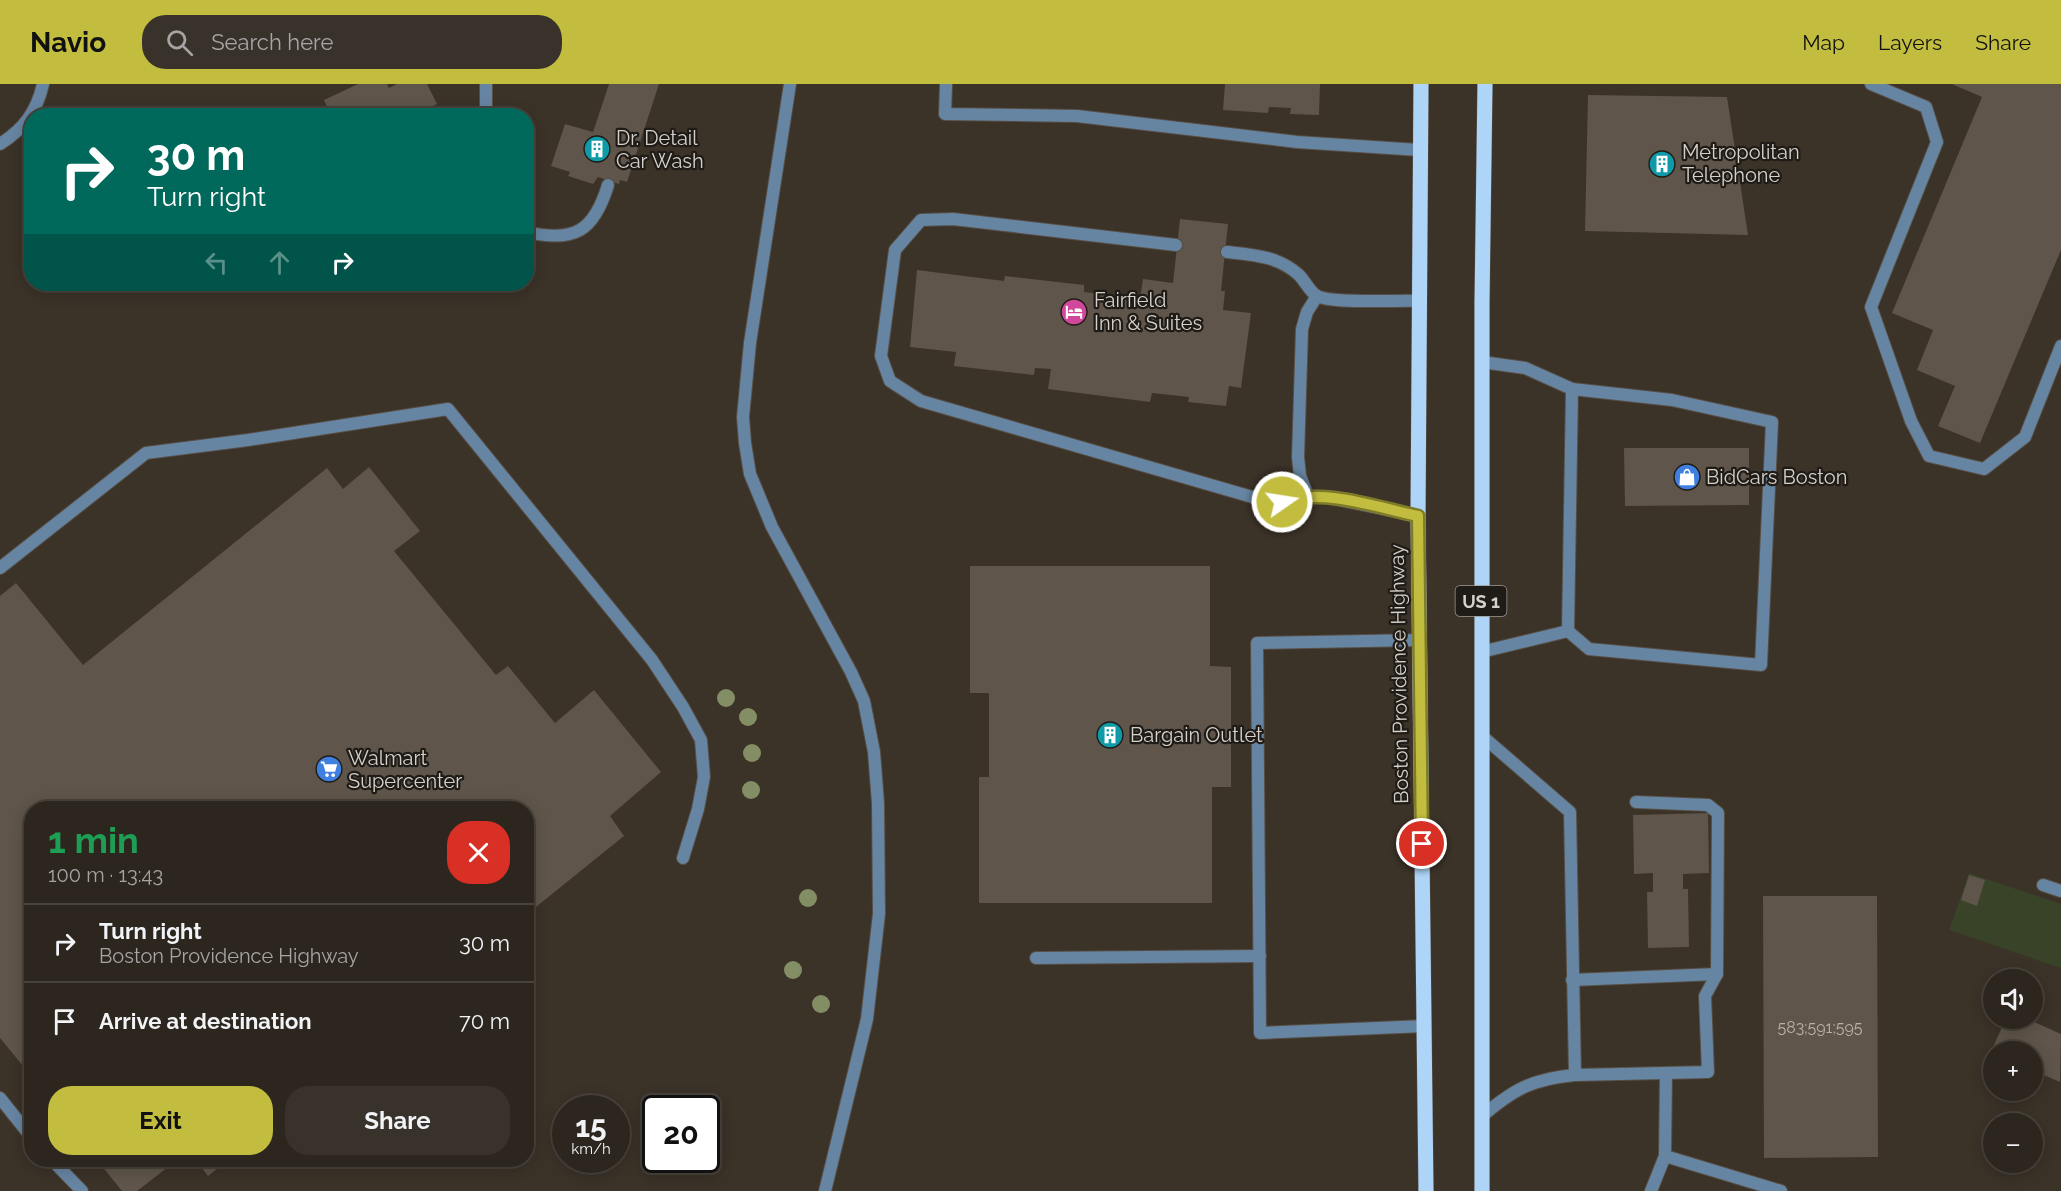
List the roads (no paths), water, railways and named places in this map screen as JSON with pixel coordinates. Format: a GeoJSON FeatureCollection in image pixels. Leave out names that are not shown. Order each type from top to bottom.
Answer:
{"type":"FeatureCollection","features":[{"type":"Feature","properties":{"kind":"main road","name":"Boston Providence Highway"},"geometry":{"type":"LineString","coordinates":[[1421,84],[1418,516],[1426,1191]]}},
{"type":"Feature","properties":{"kind":"main road","name":"US 1"},"geometry":{"type":"LineString","coordinates":[[1482,1191],[1481,652],[1485,84]]}},
{"type":"Feature","properties":{"kind":"street"},"geometry":{"type":"LineString","coordinates":[[35,108],[43,84]]}},
{"type":"Feature","properties":{"kind":"street"},"geometry":{"type":"LineString","coordinates":[[486,84],[486,108]]}},
{"type":"Feature","properties":{"kind":"street"},"geometry":{"type":"LineString","coordinates":[[789,84],[750,343],[743,417],[745,443],[750,474],[772,527],[851,672],[864,701],[874,752],[878,803],[879,914],[867,1019],[825,1191]]}},
{"type":"Feature","properties":{"kind":"street"},"geometry":{"type":"LineString","coordinates":[[946,84],[945,114],[1077,116],[1297,142],[1419,150]]}},
{"type":"Feature","properties":{"kind":"street"},"geometry":{"type":"LineString","coordinates":[[1871,84],[1926,107],[1937,142],[1871,307],[1911,421],[1929,456],[1984,469],[2025,437],[2061,346]]}},
{"type":"Feature","properties":{"kind":"street"},"geometry":{"type":"LineString","coordinates":[[0,144],[24,124]]}},
{"type":"Feature","properties":{"kind":"street"},"geometry":{"type":"LineString","coordinates":[[534,233],[563,235],[593,222],[601,209],[608,185]]}},
{"type":"Feature","properties":{"kind":"street"},"geometry":{"type":"LineString","coordinates":[[1176,245],[953,219],[921,220],[895,250],[880,356],[890,381],[921,401],[1273,503],[1308,495],[1418,516]]}},
{"type":"Feature","properties":{"kind":"street"},"geometry":{"type":"LineString","coordinates":[[1227,252],[1270,257],[1281,262],[1299,276],[1317,296],[1332,299],[1418,301]]}},
{"type":"Feature","properties":{"kind":"street"},"geometry":{"type":"LineString","coordinates":[[1308,495],[1300,476],[1298,457],[1302,329],[1307,312],[1317,296]]}},
{"type":"Feature","properties":{"kind":"street"},"geometry":{"type":"LineString","coordinates":[[1482,363],[1525,368],[1572,389],[1672,400],[1772,422],[1761,665],[1589,649],[1568,631]]}},
{"type":"Feature","properties":{"kind":"street"},"geometry":{"type":"LineString","coordinates":[[1568,631],[1572,389]]}},
{"type":"Feature","properties":{"kind":"street"},"geometry":{"type":"LineString","coordinates":[[0,568],[146,453],[248,440],[448,409],[652,660],[683,707],[701,740],[705,777],[683,858]]}},
{"type":"Feature","properties":{"kind":"street"},"geometry":{"type":"LineString","coordinates":[[1481,652],[1568,631]]}},
{"type":"Feature","properties":{"kind":"street"},"geometry":{"type":"LineString","coordinates":[[1420,640],[1257,643],[1260,1034],[1425,1026]]}},
{"type":"Feature","properties":{"kind":"street"},"geometry":{"type":"LineString","coordinates":[[1481,735],[1570,812],[1575,1075]]}},
{"type":"Feature","properties":{"kind":"street"},"geometry":{"type":"LineString","coordinates":[[1481,1117],[1523,1086],[1545,1077],[1708,1072],[1705,996],[1717,974],[1718,813],[1708,805],[1636,802]]}},
{"type":"Feature","properties":{"kind":"street"},"geometry":{"type":"LineString","coordinates":[[2043,885],[2061,891]]}},
{"type":"Feature","properties":{"kind":"street"},"geometry":{"type":"LineString","coordinates":[[1036,958],[1260,956]]}},
{"type":"Feature","properties":{"kind":"street"},"geometry":{"type":"LineString","coordinates":[[1572,980],[1717,974]]}},
{"type":"Feature","properties":{"kind":"street"},"geometry":{"type":"LineString","coordinates":[[1652,1191],[1665,1156],[1666,1073]]}},
{"type":"Feature","properties":{"kind":"street"},"geometry":{"type":"LineString","coordinates":[[0,1098],[24,1128]]}},
{"type":"Feature","properties":{"kind":"street"},"geometry":{"type":"LineString","coordinates":[[1665,1156],[1780,1191]]}},
{"type":"Feature","properties":{"kind":"street"},"geometry":{"type":"LineString","coordinates":[[59,1167],[82,1191]]}},
{"type":"Feature","properties":{"kind":"place","name":"Dr. Detail Car Wash"},"geometry":{"type":"Point","coordinates":[597,149]}},
{"type":"Feature","properties":{"kind":"place","name":"Metropolitan Telephone"},"geometry":{"type":"Point","coordinates":[1662,164]}},
{"type":"Feature","properties":{"kind":"place","name":"Fairfield Inn & Suites"},"geometry":{"type":"Point","coordinates":[1074,312]}},
{"type":"Feature","properties":{"kind":"place","name":"BidCars Boston"},"geometry":{"type":"Point","coordinates":[1687,477]}},
{"type":"Feature","properties":{"kind":"place","name":"Bargain Outlet"},"geometry":{"type":"Point","coordinates":[1110,735]}},
{"type":"Feature","properties":{"kind":"place","name":"Walmart Supercenter"},"geometry":{"type":"Point","coordinates":[329,769]}}]}
